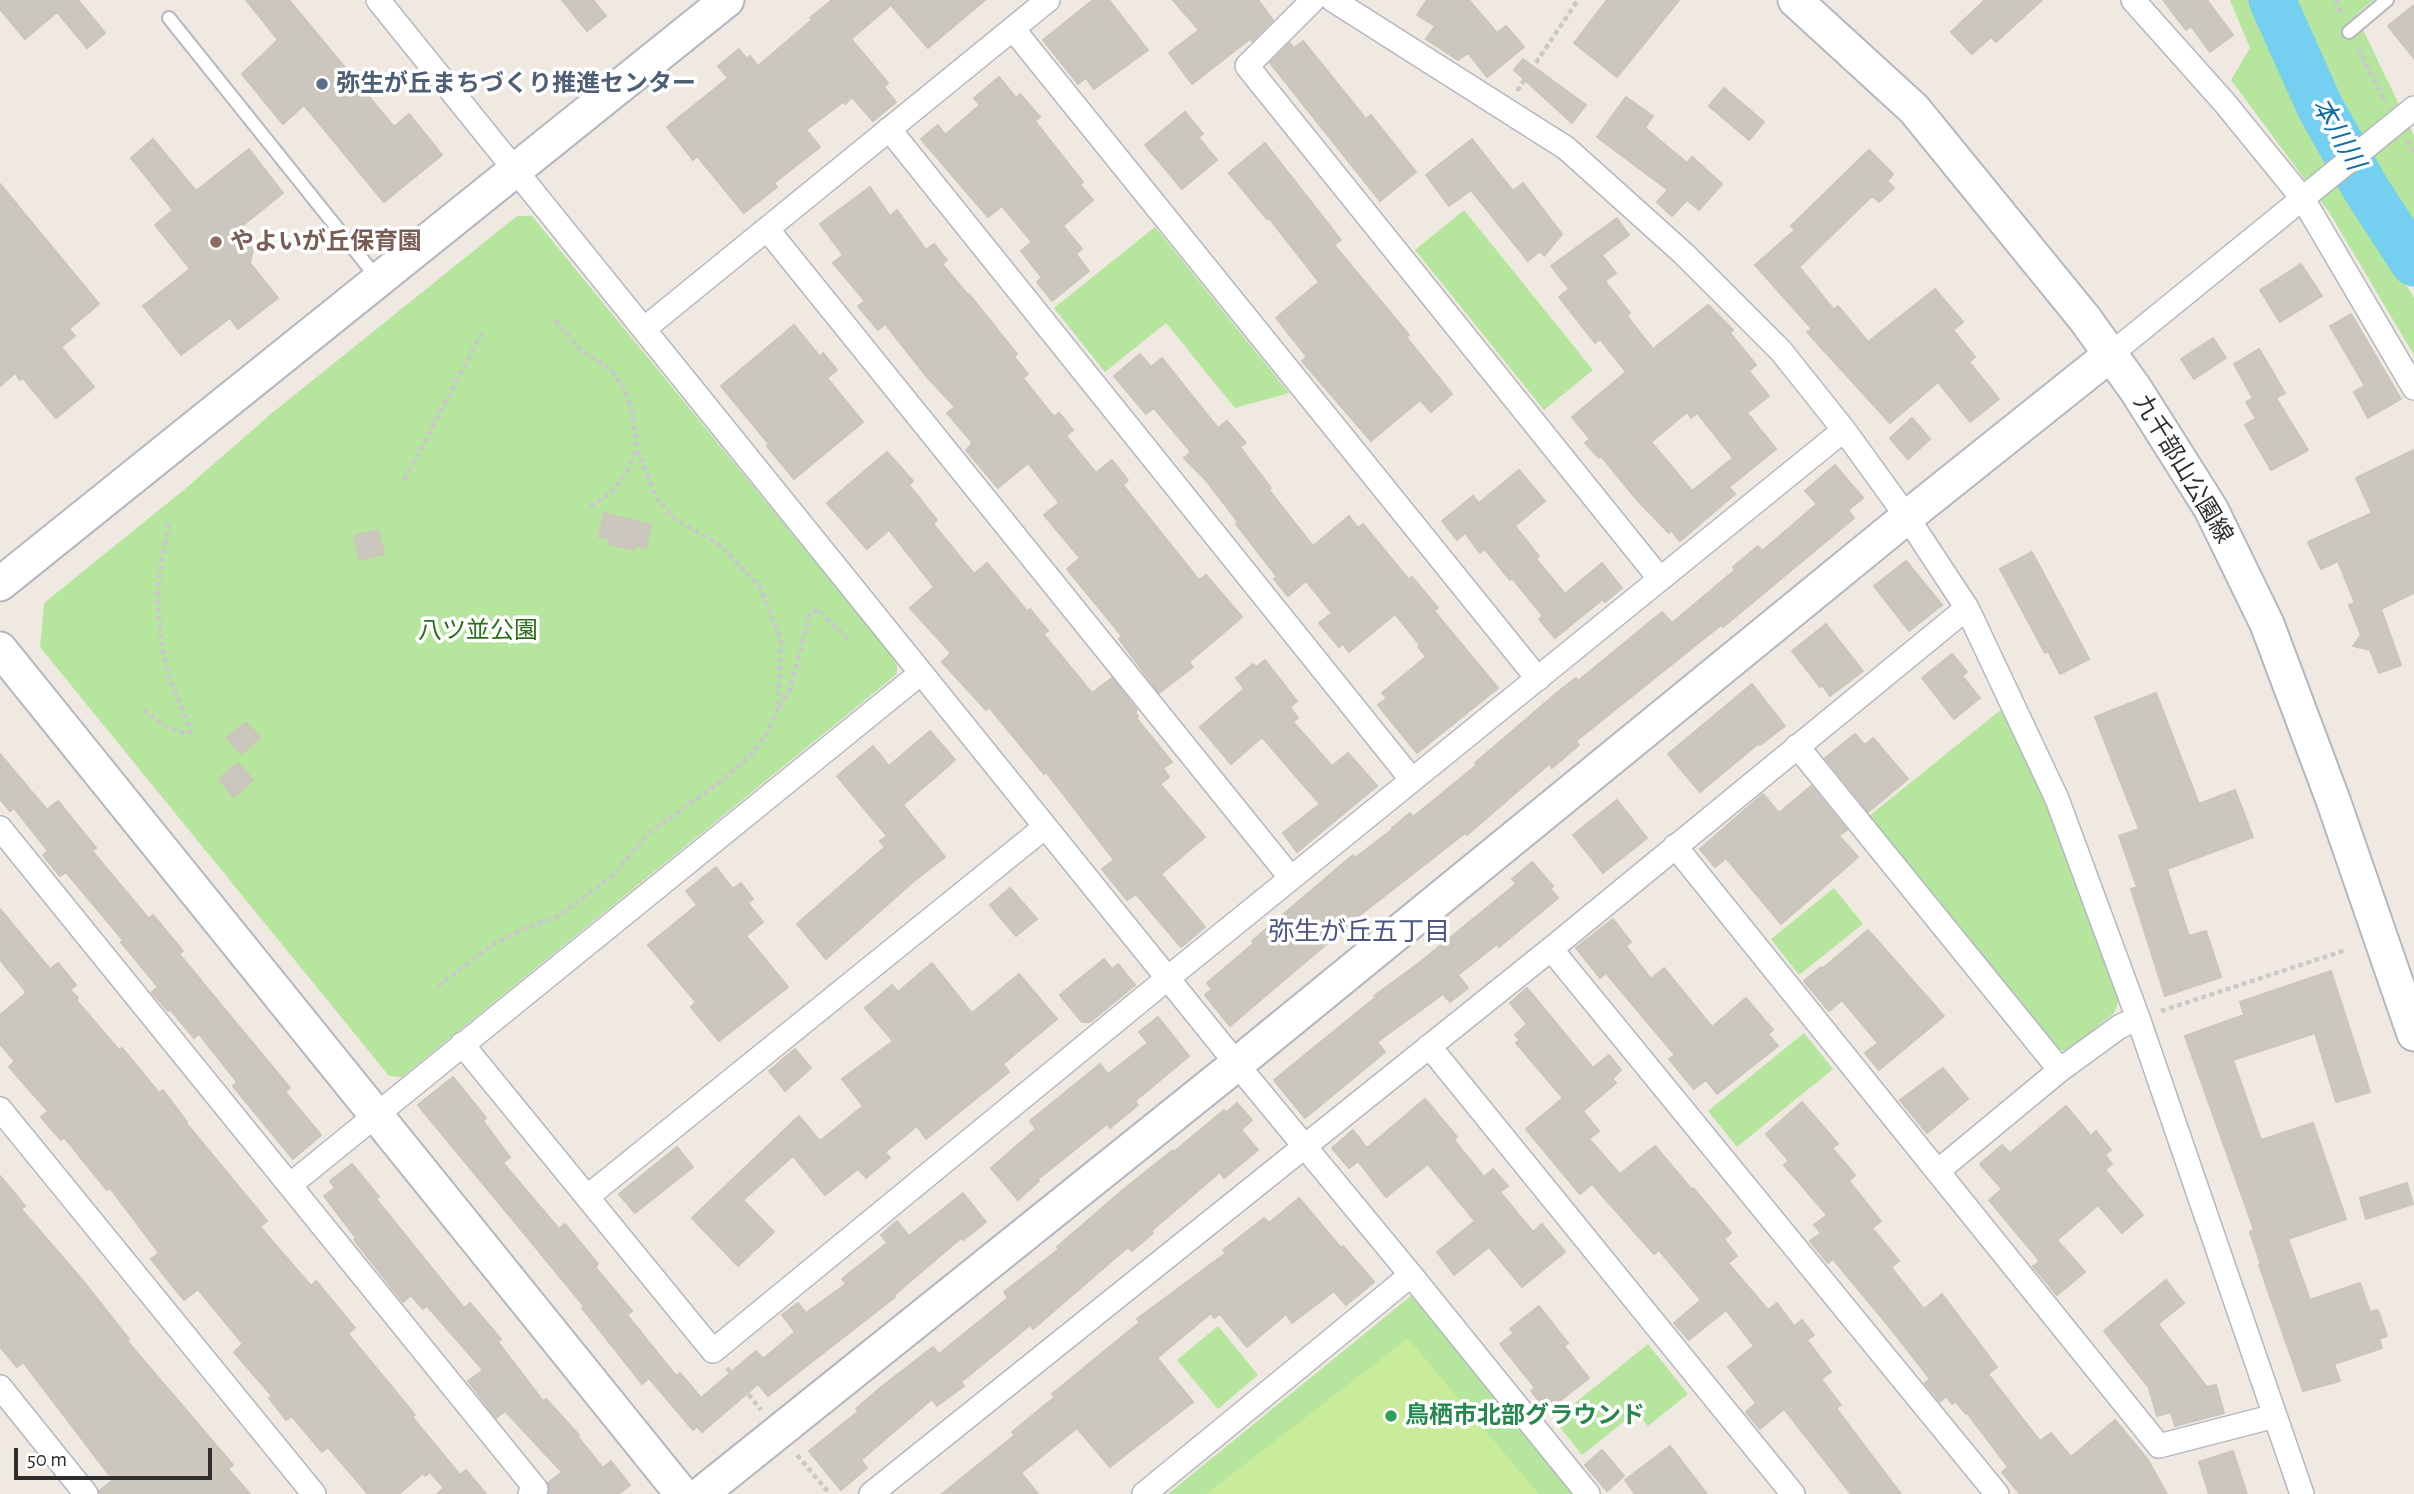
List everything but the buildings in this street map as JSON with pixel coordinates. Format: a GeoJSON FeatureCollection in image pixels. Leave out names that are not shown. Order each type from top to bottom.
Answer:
{"type":"FeatureCollection","features":[{"type":"Feature","properties":{"kind":"street"},"geometry":{"type":"LineString","coordinates":[[378,0],[1045,827],[1588,1494]]}},
{"type":"Feature","properties":{"kind":"street"},"geometry":{"type":"LineString","coordinates":[[0,584],[727,0]]}},
{"type":"Feature","properties":{"kind":"street"},"geometry":{"type":"LineString","coordinates":[[644,329],[1048,0]]}},
{"type":"Feature","properties":{"kind":"street"},"geometry":{"type":"LineString","coordinates":[[1313,0],[1247,66],[1660,579]]}},
{"type":"Feature","properties":{"kind":"street"},"geometry":{"type":"LineString","coordinates":[[1333,0],[1566,148],[1684,254],[1781,351],[1844,430],[1907,517],[1967,608],[2057,799],[2138,1018],[2302,1494]]}},
{"type":"Feature","properties":{"kind":"street","name":"九千部山公園線"},"geometry":{"type":"LineString","coordinates":[[1795,0],[1914,108],[2111,354],[2211,509],[2267,624],[2333,800],[2414,1034]]}},
{"type":"Feature","properties":{"kind":"street"},"geometry":{"type":"LineString","coordinates":[[2133,0],[2224,102],[2303,199],[2414,388]]}},
{"type":"Feature","properties":{"kind":"street"},"geometry":{"type":"LineString","coordinates":[[1013,29],[1538,678]]}},
{"type":"Feature","properties":{"kind":"street"},"geometry":{"type":"LineString","coordinates":[[701,1494],[1237,1064],[1907,517],[2405,116]]}},
{"type":"Feature","properties":{"kind":"street"},"geometry":{"type":"LineString","coordinates":[[889,129],[1412,780]]}},
{"type":"Feature","properties":{"kind":"street"},"geometry":{"type":"LineString","coordinates":[[767,229],[1291,878]]}},
{"type":"Feature","properties":{"kind":"street"},"geometry":{"type":"LineString","coordinates":[[463,1044],[713,1351],[1844,430]]}},
{"type":"Feature","properties":{"kind":"street"},"geometry":{"type":"LineString","coordinates":[[871,1494],[1551,949],[1967,608]]}},
{"type":"Feature","properties":{"kind":"street"},"geometry":{"type":"LineString","coordinates":[[0,649],[682,1494]]}},
{"type":"Feature","properties":{"kind":"street"},"geometry":{"type":"LineString","coordinates":[[290,1185],[921,673]]}},
{"type":"Feature","properties":{"kind":"street"},"geometry":{"type":"LineString","coordinates":[[1797,746],[2060,1070]]}},
{"type":"Feature","properties":{"kind":"street"},"geometry":{"type":"LineString","coordinates":[[587,1197],[1045,827]]}},
{"type":"Feature","properties":{"kind":"street"},"geometry":{"type":"LineString","coordinates":[[0,828],[536,1489],[530,1494]]}},
{"type":"Feature","properties":{"kind":"street"},"geometry":{"type":"LineString","coordinates":[[1675,846],[2159,1446],[2275,1416]]}},
{"type":"Feature","properties":{"kind":"street"},"geometry":{"type":"LineString","coordinates":[[1551,949],[1997,1494]]}},
{"type":"Feature","properties":{"kind":"street"},"geometry":{"type":"LineString","coordinates":[[1938,1171],[2060,1070],[2119,1027],[2138,1018]]}},
{"type":"Feature","properties":{"kind":"street"},"geometry":{"type":"LineString","coordinates":[[1429,1046],[1793,1494]]}},
{"type":"Feature","properties":{"kind":"street"},"geometry":{"type":"LineString","coordinates":[[0,1109],[314,1494]]}},
{"type":"Feature","properties":{"kind":"street"},"geometry":{"type":"LineString","coordinates":[[1144,1494],[1411,1275]]}},
{"type":"Feature","properties":{"kind":"street"},"geometry":{"type":"LineString","coordinates":[[0,1387],[86,1494]]}},
{"type":"Feature","properties":{"kind":"lane"},"geometry":{"type":"LineString","coordinates":[[2349,32],[2387,0]]}},
{"type":"Feature","properties":{"kind":"lane"},"geometry":{"type":"LineString","coordinates":[[169,18],[378,279]]}},
{"type":"Feature","properties":{"kind":"path"},"geometry":{"type":"LineString","coordinates":[[1505,109],[1578,0]]}},
{"type":"Feature","properties":{"kind":"path"},"geometry":{"type":"LineString","coordinates":[[2336,0],[2349,32],[2405,116],[2414,152]]}},
{"type":"Feature","properties":{"kind":"path"},"geometry":{"type":"LineString","coordinates":[[555,320],[579,348],[611,370],[625,390],[633,417],[637,449],[657,499],[675,519],[720,545],[760,587],[780,640],[778,708]]}},
{"type":"Feature","properties":{"kind":"path"},"geometry":{"type":"LineString","coordinates":[[404,480],[483,331]]}},
{"type":"Feature","properties":{"kind":"path"},"geometry":{"type":"LineString","coordinates":[[590,508],[613,491],[628,470],[637,449]]}},
{"type":"Feature","properties":{"kind":"path"},"geometry":{"type":"LineString","coordinates":[[144,710],[165,726],[186,734],[191,731],[168,674],[162,647],[157,599],[169,523]]}},
{"type":"Feature","properties":{"kind":"path"},"geometry":{"type":"LineString","coordinates":[[438,986],[492,945],[523,929],[557,917],[613,875],[650,832],[716,785],[750,755],[766,735],[790,689],[810,615],[817,609],[850,641]]}},
{"type":"Feature","properties":{"kind":"path"},"geometry":{"type":"LineString","coordinates":[[2138,1018],[2346,950]]}},
{"type":"Feature","properties":{"kind":"green space"},"geometry":{"type":"Polygon","coordinates":[[[2230,0],[2251,0],[2314,135],[2414,298],[2414,355],[2329,212],[2231,80],[2250,48],[2230,0]]]}},
{"type":"Feature","properties":{"kind":"green space"},"geometry":{"type":"Polygon","coordinates":[[[2292,0],[2373,0],[2356,15],[2414,136],[2414,228],[2368,153],[2292,0]]]}},
{"type":"Feature","properties":{"kind":"green space"},"geometry":{"type":"Polygon","coordinates":[[[1464,210],[1593,370],[1544,410],[1415,250],[1464,210]]]}},
{"type":"Feature","properties":{"kind":"green space","name":"八ツ並公園"},"geometry":{"type":"Polygon","coordinates":[[[517,216],[532,216],[897,662],[897,674],[402,1077],[389,1076],[40,647],[44,603],[185,489],[272,413],[517,216]]]}},
{"type":"Feature","properties":{"kind":"green space"},"geometry":{"type":"Polygon","coordinates":[[[1155,227],[1289,393],[1235,408],[1166,323],[1105,372],[1054,308],[1155,227]]]}},
{"type":"Feature","properties":{"kind":"green space"},"geometry":{"type":"Polygon","coordinates":[[[2003,708],[2039,787],[2119,1000],[2114,1013],[2067,1051],[2056,1049],[1868,817],[2003,708]]]}},
{"type":"Feature","properties":{"kind":"green space"},"geometry":{"type":"Polygon","coordinates":[[[1834,888],[1863,924],[1799,975],[1771,939],[1834,888]]]}},
{"type":"Feature","properties":{"kind":"green space"},"geometry":{"type":"Polygon","coordinates":[[[1804,1033],[1833,1069],[1737,1147],[1708,1111],[1804,1033]]]}},
{"type":"Feature","properties":{"kind":"green space"},"geometry":{"type":"Polygon","coordinates":[[[1412,1295],[1573,1494],[1538,1494],[1408,1339],[1207,1494],[1168,1494],[1412,1295]]]}},
{"type":"Feature","properties":{"kind":"green space"},"geometry":{"type":"Polygon","coordinates":[[[1218,1326],[1258,1375],[1218,1409],[1177,1360],[1218,1326]]]}},
{"type":"Feature","properties":{"kind":"green space","name":"鳥栖市北部グラウンド"},"geometry":{"type":"Polygon","coordinates":[[[1408,1338],[1538,1494],[1207,1494],[1408,1338]]]}},
{"type":"Feature","properties":{"kind":"green space"},"geometry":{"type":"Polygon","coordinates":[[[1648,1344],[1688,1394],[1648,1426],[1636,1412],[1582,1455],[1554,1420],[1648,1344]]]}},
{"type":"Feature","properties":{"kind":"waterway","name":"本川川"},"geometry":{"type":"LineString","coordinates":[[2272,0],[2320,107],[2366,189],[2414,263]]}},
{"type":"Feature","properties":{"kind":"place","name":"弥生が丘まちづくり推進センター"},"geometry":{"type":"Point","coordinates":[322,84]}},
{"type":"Feature","properties":{"kind":"place","name":"やよいが丘保育園"},"geometry":{"type":"Point","coordinates":[216,242]}},
{"type":"Feature","properties":{"kind":"place","name":"鳥栖市北部グラウンド"},"geometry":{"type":"Point","coordinates":[1391,1416]}},
{"type":"Feature","properties":{"kind":"district","name":"弥生が丘五丁目"},"geometry":{"type":"Point","coordinates":[1359,932]}}]}
